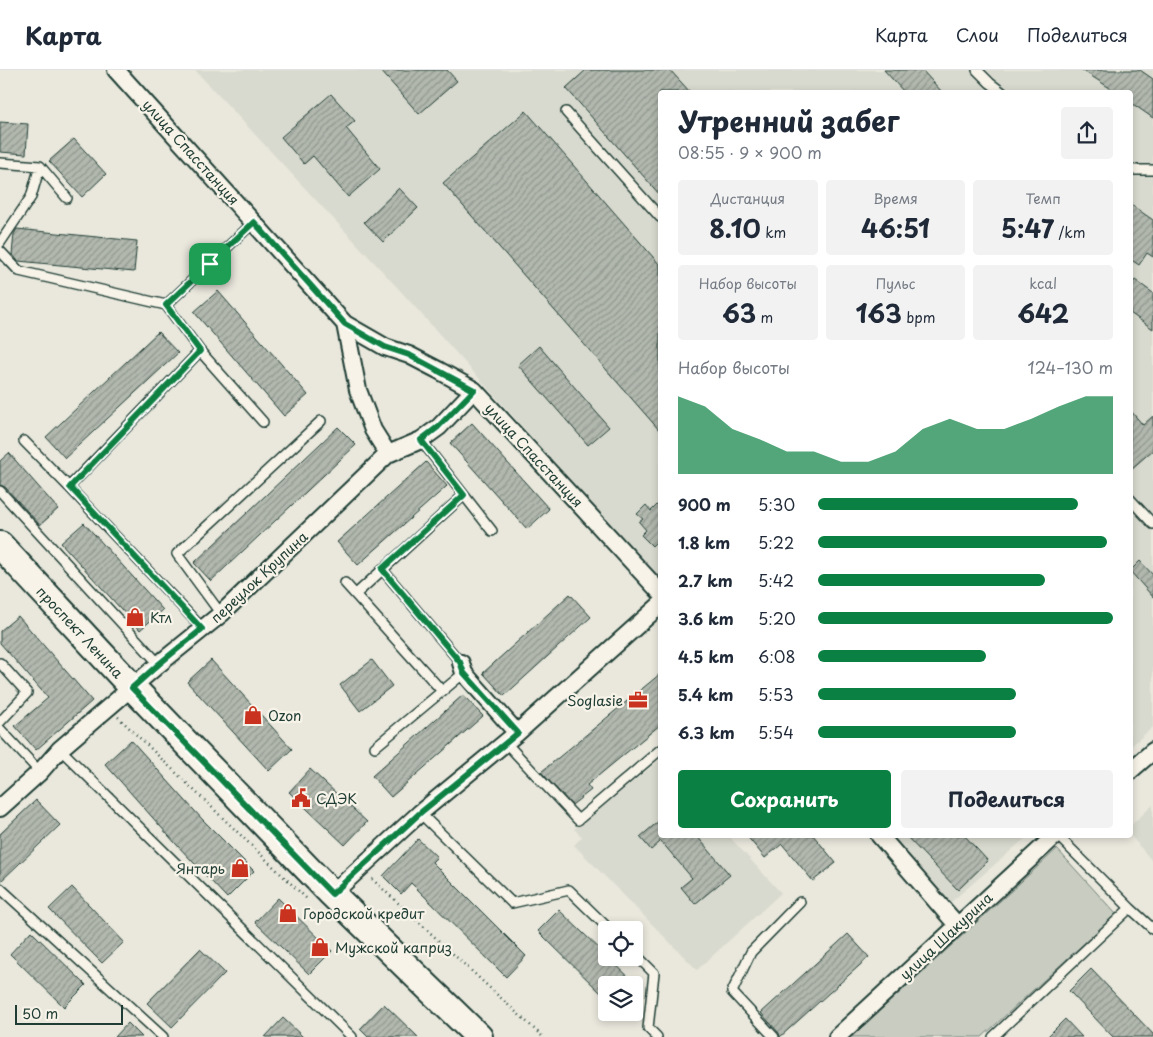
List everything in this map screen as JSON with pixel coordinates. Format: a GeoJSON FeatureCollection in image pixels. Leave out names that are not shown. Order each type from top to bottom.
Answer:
{"type":"FeatureCollection","features":[{"type":"Feature","properties":{"kind":"main road","name":"проспект Ленина"},"geometry":{"type":"LineString","coordinates":[[0,545],[320,897],[479,1037]]}},
{"type":"Feature","properties":{"kind":"street","name":"улица Спасстанция"},"geometry":{"type":"LineString","coordinates":[[116,70],[345,324],[385,347],[409,355],[474,390],[658,590]]}},
{"type":"Feature","properties":{"kind":"street"},"geometry":{"type":"LineString","coordinates":[[345,324],[358,390],[373,430],[388,454]]}},
{"type":"Feature","properties":{"kind":"street","name":"переулок Крупина"},"geometry":{"type":"LineString","coordinates":[[0,808],[40,772],[60,750],[159,664],[221,614],[388,454],[421,440],[438,427],[474,390]]}},
{"type":"Feature","properties":{"kind":"street"},"geometry":{"type":"LineString","coordinates":[[320,897],[512,738],[658,607]]}},
{"type":"Feature","properties":{"kind":"street"},"geometry":{"type":"LineString","coordinates":[[462,668],[512,738]]}},
{"type":"Feature","properties":{"kind":"street"},"geometry":{"type":"LineString","coordinates":[[1133,768],[1153,751]]}},
{"type":"Feature","properties":{"kind":"street"},"geometry":{"type":"LineString","coordinates":[[882,838],[957,926]]}},
{"type":"Feature","properties":{"kind":"street","name":"улица Шакурина"},"geometry":{"type":"LineString","coordinates":[[836,1037],[1053,838]]}},
{"type":"Feature","properties":{"kind":"lane"},"geometry":{"type":"LineString","coordinates":[[977,70],[999,90]]}},
{"type":"Feature","properties":{"kind":"lane"},"geometry":{"type":"LineString","coordinates":[[566,112],[658,215]]}},
{"type":"Feature","properties":{"kind":"lane"},"geometry":{"type":"LineString","coordinates":[[0,163],[40,166],[67,198]]}},
{"type":"Feature","properties":{"kind":"lane"},"geometry":{"type":"LineString","coordinates":[[0,243],[31,197],[40,166]]}},
{"type":"Feature","properties":{"kind":"lane"},"geometry":{"type":"LineString","coordinates":[[1133,170],[1153,170]]}},
{"type":"Feature","properties":{"kind":"lane"},"geometry":{"type":"LineString","coordinates":[[166,305],[254,222]]}},
{"type":"Feature","properties":{"kind":"lane"},"geometry":{"type":"LineString","coordinates":[[0,252],[18,271],[166,305],[200,351],[264,422]]}},
{"type":"Feature","properties":{"kind":"lane"},"geometry":{"type":"LineString","coordinates":[[70,487],[200,351]]}},
{"type":"Feature","properties":{"kind":"lane"},"geometry":{"type":"LineString","coordinates":[[221,614],[177,554],[322,422]]}},
{"type":"Feature","properties":{"kind":"lane"},"geometry":{"type":"LineString","coordinates":[[421,440],[492,531]]}},
{"type":"Feature","properties":{"kind":"lane"},"geometry":{"type":"LineString","coordinates":[[24,441],[70,487],[202,629]]}},
{"type":"Feature","properties":{"kind":"lane"},"geometry":{"type":"LineString","coordinates":[[0,491],[159,664]]}},
{"type":"Feature","properties":{"kind":"lane"},"geometry":{"type":"LineString","coordinates":[[356,594],[464,495]]}},
{"type":"Feature","properties":{"kind":"lane"},"geometry":{"type":"LineString","coordinates":[[1133,502],[1153,524]]}},
{"type":"Feature","properties":{"kind":"lane"},"geometry":{"type":"LineString","coordinates":[[375,746],[442,691],[462,668],[382,569]]}},
{"type":"Feature","properties":{"kind":"lane"},"geometry":{"type":"LineString","coordinates":[[346,583],[442,691]]}},
{"type":"Feature","properties":{"kind":"lane"},"geometry":{"type":"LineString","coordinates":[[0,663],[27,693],[0,722]]}},
{"type":"Feature","properties":{"kind":"lane"},"geometry":{"type":"LineString","coordinates":[[0,729],[40,772]]}},
{"type":"Feature","properties":{"kind":"lane"},"geometry":{"type":"LineString","coordinates":[[512,738],[578,820],[658,752]]}},
{"type":"Feature","properties":{"kind":"lane"},"geometry":{"type":"LineString","coordinates":[[60,750],[352,1037]]}},
{"type":"Feature","properties":{"kind":"lane"},"geometry":{"type":"LineString","coordinates":[[420,813],[512,903],[569,890],[601,921]]}},
{"type":"Feature","properties":{"kind":"lane"},"geometry":{"type":"LineString","coordinates":[[1059,838],[1153,929]]}},
{"type":"Feature","properties":{"kind":"lane"},"geometry":{"type":"LineString","coordinates":[[0,888],[163,1037]]}},
{"type":"Feature","properties":{"kind":"lane"},"geometry":{"type":"LineString","coordinates":[[774,1037],[732,992],[751,952],[800,902]]}},
{"type":"Feature","properties":{"kind":"lane"},"geometry":{"type":"LineString","coordinates":[[993,1037],[1130,908]]}},
{"type":"Feature","properties":{"kind":"lane"},"geometry":{"type":"LineString","coordinates":[[643,963],[654,974],[648,1028],[657,1037]]}},
{"type":"Feature","properties":{"kind":"path"},"geometry":{"type":"LineString","coordinates":[[109,708],[320,897]]}},
{"type":"Feature","properties":{"kind":"path"},"geometry":{"type":"LineString","coordinates":[[372,879],[543,1037]]}},
{"type":"Feature","properties":{"kind":"shaded area"},"geometry":{"type":"Polygon","coordinates":[[[195,70],[1153,70],[1153,727],[1133,744],[1133,90],[658,90],[658,578],[397,287],[195,70]]]}},
{"type":"Feature","properties":{"kind":"shaded area"},"geometry":{"type":"Polygon","coordinates":[[[658,762],[658,838],[731,838],[781,893],[697,970],[574,845],[582,837],[574,829],[658,762]]]}},
{"type":"Feature","properties":{"kind":"shaded area"},"geometry":{"type":"Polygon","coordinates":[[[1153,805],[1153,862],[1133,838],[1133,823],[1153,805]]]}},
{"type":"Feature","properties":{"kind":"shaded area"},"geometry":{"type":"Polygon","coordinates":[[[892,838],[1026,838],[950,903],[892,838]]]}},
{"type":"Feature","properties":{"kind":"shaded area"},"geometry":{"type":"Polygon","coordinates":[[[1057,849],[1116,914],[982,1037],[851,1037],[1057,849]]]}},
{"type":"Feature","properties":{"kind":"building"},"geometry":{"type":"Polygon","coordinates":[[[380,70],[447,70],[457,81],[419,114],[380,70]]]}},
{"type":"Feature","properties":{"kind":"building"},"geometry":{"type":"Polygon","coordinates":[[[586,70],[670,70],[688,90],[658,90],[658,193],[566,88],[586,70]]]}},
{"type":"Feature","properties":{"kind":"building"},"geometry":{"type":"Polygon","coordinates":[[[884,70],[922,70],[940,90],[902,90],[884,70]]]}},
{"type":"Feature","properties":{"kind":"building"},"geometry":{"type":"Polygon","coordinates":[[[1082,70],[1140,70],[1153,79],[1153,118],[1133,104],[1133,90],[1113,90],[1082,70]]]}},
{"type":"Feature","properties":{"kind":"building"},"geometry":{"type":"Polygon","coordinates":[[[331,94],[355,121],[346,128],[380,169],[348,197],[313,156],[304,164],[281,137],[331,94]]]}},
{"type":"Feature","properties":{"kind":"building"},"geometry":{"type":"Polygon","coordinates":[[[526,111],[658,263],[658,429],[443,183],[526,111]]]}},
{"type":"Feature","properties":{"kind":"building"},"geometry":{"type":"Polygon","coordinates":[[[0,122],[28,124],[26,154],[0,152],[0,122]]]}},
{"type":"Feature","properties":{"kind":"building"},"geometry":{"type":"Polygon","coordinates":[[[74,139],[106,174],[82,197],[49,161],[74,139]]]}},
{"type":"Feature","properties":{"kind":"building"},"geometry":{"type":"Polygon","coordinates":[[[399,188],[418,208],[383,242],[364,222],[399,188]]]}},
{"type":"Feature","properties":{"kind":"building"},"geometry":{"type":"Polygon","coordinates":[[[1133,206],[1153,220],[1153,257],[1147,253],[1139,265],[1133,261],[1133,206]]]}},
{"type":"Feature","properties":{"kind":"building"},"geometry":{"type":"Polygon","coordinates":[[[17,229],[137,241],[134,272],[18,261],[12,254],[14,234],[17,229]]]}},
{"type":"Feature","properties":{"kind":"building"},"geometry":{"type":"Polygon","coordinates":[[[1135,280],[1153,293],[1153,329],[1133,315],[1133,283],[1135,280]]]}},
{"type":"Feature","properties":{"kind":"building"},"geometry":{"type":"Polygon","coordinates":[[[218,291],[308,395],[284,416],[194,312],[218,291]]]}},
{"type":"Feature","properties":{"kind":"building"},"geometry":{"type":"Polygon","coordinates":[[[158,332],[178,353],[65,458],[46,437],[158,332]]]}},
{"type":"Feature","properties":{"kind":"building"},"geometry":{"type":"Polygon","coordinates":[[[539,346],[609,427],[588,445],[518,365],[539,346]]]}},
{"type":"Feature","properties":{"kind":"building"},"geometry":{"type":"Polygon","coordinates":[[[1133,413],[1143,425],[1153,416],[1153,450],[1133,467],[1133,413]]]}},
{"type":"Feature","properties":{"kind":"building"},"geometry":{"type":"Polygon","coordinates":[[[472,423],[549,509],[527,529],[450,443],[472,423]]]}},
{"type":"Feature","properties":{"kind":"building"},"geometry":{"type":"Polygon","coordinates":[[[338,427],[356,445],[211,581],[194,563],[338,427]]]}},
{"type":"Feature","properties":{"kind":"building"},"geometry":{"type":"Polygon","coordinates":[[[9,453],[58,509],[40,525],[5,487],[0,485],[0,461],[9,453]]]}},
{"type":"Feature","properties":{"kind":"building"},"geometry":{"type":"Polygon","coordinates":[[[426,462],[447,486],[358,565],[337,542],[426,462]]]}},
{"type":"Feature","properties":{"kind":"building"},"geometry":{"type":"Polygon","coordinates":[[[658,504],[658,540],[652,546],[641,535],[646,530],[639,522],[643,519],[637,514],[646,505],[651,511],[658,504]]]}},
{"type":"Feature","properties":{"kind":"building"},"geometry":{"type":"Polygon","coordinates":[[[84,523],[163,610],[140,630],[61,543],[84,523]]]}},
{"type":"Feature","properties":{"kind":"building"},"geometry":{"type":"Polygon","coordinates":[[[1140,561],[1153,575],[1153,597],[1133,574],[1133,568],[1140,561]]]}},
{"type":"Feature","properties":{"kind":"building"},"geometry":{"type":"Polygon","coordinates":[[[570,594],[591,617],[504,696],[483,673],[570,594]]]}},
{"type":"Feature","properties":{"kind":"building"},"geometry":{"type":"Polygon","coordinates":[[[18,616],[92,701],[36,750],[15,726],[48,698],[0,643],[0,631],[18,616]]]}},
{"type":"Feature","properties":{"kind":"building"},"geometry":{"type":"Polygon","coordinates":[[[211,660],[292,749],[269,771],[187,682],[211,660]]]}},
{"type":"Feature","properties":{"kind":"building"},"geometry":{"type":"Polygon","coordinates":[[[372,660],[392,686],[360,711],[340,685],[372,660]]]}},
{"type":"Feature","properties":{"kind":"building"},"geometry":{"type":"Polygon","coordinates":[[[658,676],[658,727],[587,785],[591,790],[572,805],[541,772],[658,676]]]}},
{"type":"Feature","properties":{"kind":"building"},"geometry":{"type":"Polygon","coordinates":[[[463,695],[483,716],[391,797],[372,776],[463,695]]]}},
{"type":"Feature","properties":{"kind":"building"},"geometry":{"type":"Polygon","coordinates":[[[131,740],[202,819],[254,871],[227,898],[105,764],[131,740]]]}},
{"type":"Feature","properties":{"kind":"building"},"geometry":{"type":"Polygon","coordinates":[[[310,769],[367,822],[345,845],[289,792],[310,769]]]}},
{"type":"Feature","properties":{"kind":"building"},"geometry":{"type":"Polygon","coordinates":[[[36,800],[60,825],[0,882],[0,834],[36,800]]]}},
{"type":"Feature","properties":{"kind":"building"},"geometry":{"type":"Polygon","coordinates":[[[658,822],[658,838],[699,838],[730,875],[695,904],[681,887],[692,878],[660,840],[651,850],[640,837],[658,822]]]}},
{"type":"Feature","properties":{"kind":"building"},"geometry":{"type":"Polygon","coordinates":[[[748,838],[815,838],[836,863],[813,881],[782,844],[765,858],[748,838]]]}},
{"type":"Feature","properties":{"kind":"building"},"geometry":{"type":"Polygon","coordinates":[[[908,838],[967,838],[988,861],[958,890],[908,838]]]}},
{"type":"Feature","properties":{"kind":"building"},"geometry":{"type":"Polygon","coordinates":[[[418,839],[437,857],[432,862],[526,956],[506,977],[411,883],[401,894],[383,876],[418,839]]]}},
{"type":"Feature","properties":{"kind":"building"},"geometry":{"type":"Polygon","coordinates":[[[72,887],[124,942],[102,963],[49,909],[72,887]]]}},
{"type":"Feature","properties":{"kind":"building"},"geometry":{"type":"Polygon","coordinates":[[[278,898],[332,951],[309,974],[255,922],[278,898]]]}},
{"type":"Feature","properties":{"kind":"building"},"geometry":{"type":"Polygon","coordinates":[[[559,910],[598,947],[598,966],[617,966],[628,976],[598,976],[598,990],[538,931],[559,910]]]}},
{"type":"Feature","properties":{"kind":"building"},"geometry":{"type":"Polygon","coordinates":[[[31,931],[86,985],[64,1007],[10,954],[31,931]]]}},
{"type":"Feature","properties":{"kind":"building"},"geometry":{"type":"Polygon","coordinates":[[[848,934],[869,957],[780,1037],[779,1033],[761,1013],[848,934]]]}},
{"type":"Feature","properties":{"kind":"building"},"geometry":{"type":"Polygon","coordinates":[[[200,949],[225,973],[172,1027],[147,1003],[200,949]]]}},
{"type":"Feature","properties":{"kind":"building"},"geometry":{"type":"Polygon","coordinates":[[[1091,969],[1153,1034],[1153,1037],[1113,1037],[1069,991],[1091,969]]]}},
{"type":"Feature","properties":{"kind":"building"},"geometry":{"type":"Polygon","coordinates":[[[384,1004],[418,1037],[368,1037],[360,1029],[384,1004]]]}},
{"type":"Feature","properties":{"kind":"building"},"geometry":{"type":"Polygon","coordinates":[[[283,1018],[303,1037],[265,1037],[283,1018]]]}},
{"type":"Feature","properties":{"kind":"building"},"geometry":{"type":"Polygon","coordinates":[[[1065,1019],[1082,1037],[1047,1037],[1065,1019]]]}},
{"type":"Feature","properties":{"kind":"building"},"geometry":{"type":"Polygon","coordinates":[[[128,1023],[142,1037],[115,1037],[128,1023]]]}},
{"type":"Feature","properties":{"kind":"place","name":"Ктл"},"geometry":{"type":"Point","coordinates":[135,617]}},
{"type":"Feature","properties":{"kind":"place","name":"Soglasie"},"geometry":{"type":"Point","coordinates":[638,700]}},
{"type":"Feature","properties":{"kind":"place","name":"Ozon"},"geometry":{"type":"Point","coordinates":[253,715]}},
{"type":"Feature","properties":{"kind":"place","name":"СДЭК"},"geometry":{"type":"Point","coordinates":[301,798]}},
{"type":"Feature","properties":{"kind":"place","name":"Янтарь"},"geometry":{"type":"Point","coordinates":[240,868]}},
{"type":"Feature","properties":{"kind":"place","name":"Городской кредит"},"geometry":{"type":"Point","coordinates":[288,913]}},
{"type":"Feature","properties":{"kind":"place","name":"Мужской каприз"},"geometry":{"type":"Point","coordinates":[320,947]}},
{"type":"Feature","properties":{"kind":"route"},"geometry":{"type":"LineString","coordinates":[[254,222],[345,324],[385,347],[409,355],[474,390],[438,427],[421,440],[464,495],[382,569],[460,662],[464,673],[518,733],[420,813],[332,894],[132,688],[202,629],[70,487],[200,351],[166,305],[210,264],[254,222]]}}]}
